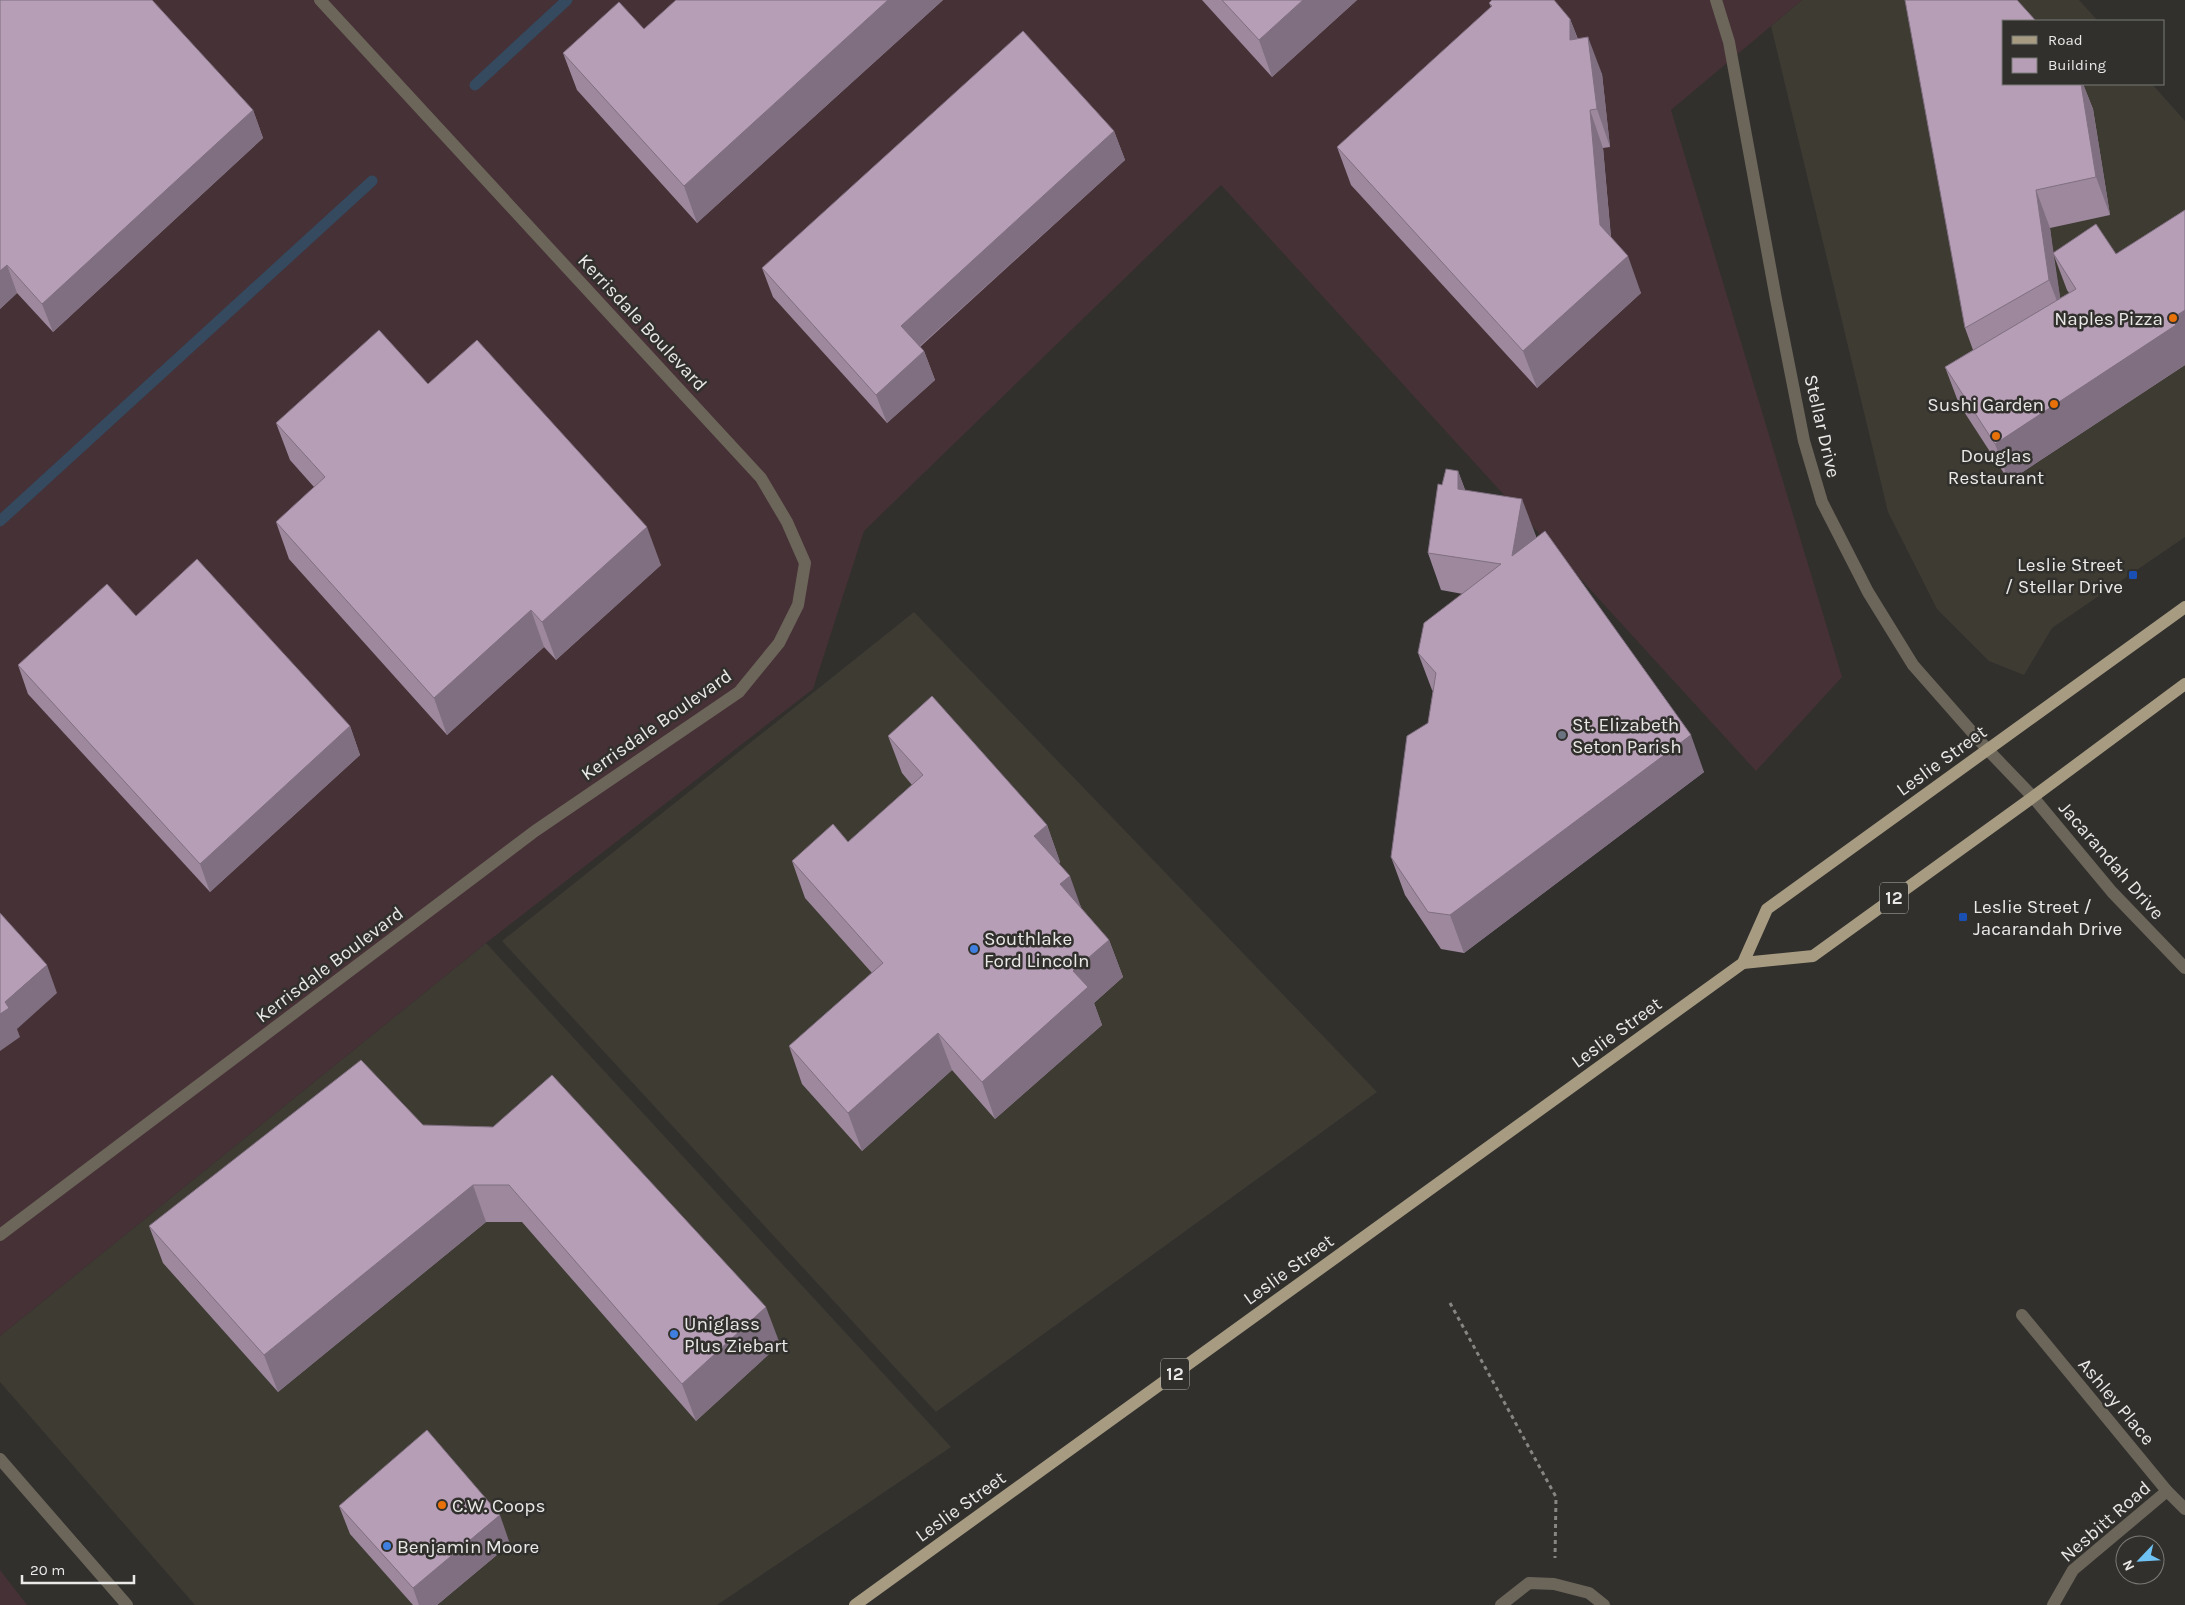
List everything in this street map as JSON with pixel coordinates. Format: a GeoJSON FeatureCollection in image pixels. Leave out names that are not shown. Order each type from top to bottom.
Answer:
{"type":"FeatureCollection","features":[{"type":"Feature","properties":{"kind":"main road","name":"Leslie Street"},"geometry":{"type":"LineString","coordinates":[[855,1605],[1743,963],[1767,909],[2185,607]]}},
{"type":"Feature","properties":{"kind":"main road","name":"12"},"geometry":{"type":"LineString","coordinates":[[1743,963],[1814,956],[2185,684]]}},
{"type":"Feature","properties":{"kind":"street","name":"Kerrisdale Boulevard"},"geometry":{"type":"LineString","coordinates":[[0,1235],[530,835],[739,692],[779,643],[798,605],[805,563],[787,522],[761,478],[320,0]]}},
{"type":"Feature","properties":{"kind":"street","name":"Stellar Drive"},"geometry":{"type":"LineString","coordinates":[[1716,0],[1729,42],[1804,441],[1822,502],[1868,592],[1912,665],[2033,797]]}},
{"type":"Feature","properties":{"kind":"street","name":"Jacarandah Drive"},"geometry":{"type":"LineString","coordinates":[[2033,797],[2112,892],[2185,968]]}},
{"type":"Feature","properties":{"kind":"street","name":"Ashley Place"},"geometry":{"type":"LineString","coordinates":[[2022,1315],[2167,1491],[2185,1509]]}},
{"type":"Feature","properties":{"kind":"street"},"geometry":{"type":"LineString","coordinates":[[0,1459],[127,1605]]}},
{"type":"Feature","properties":{"kind":"street","name":"Nesbitt Road"},"geometry":{"type":"LineString","coordinates":[[2052,1605],[2073,1570],[2167,1491]]}},
{"type":"Feature","properties":{"kind":"street"},"geometry":{"type":"LineString","coordinates":[[1501,1605],[1529,1582],[1554,1584],[1589,1593],[1604,1605]]}},
{"type":"Feature","properties":{"kind":"path"},"geometry":{"type":"LineString","coordinates":[[1450,1303],[1556,1497],[1554,1584]]}},
{"type":"Feature","properties":{"kind":"shaded area"},"geometry":{"type":"Polygon","coordinates":[[[0,0],[1802,0],[1671,110],[1842,677],[1756,771],[1221,185],[864,531],[813,689],[486,943],[0,1336],[0,0]]]}},
{"type":"Feature","properties":{"kind":"shaded area"},"geometry":{"type":"Polygon","coordinates":[[[1802,0],[2079,0],[2097,20],[2002,20],[2002,85],[2153,85],[2185,121],[2185,537],[2052,628],[2024,675],[1989,661],[1937,609],[1888,512],[1771,26],[1802,0]]]}},
{"type":"Feature","properties":{"kind":"shaded area"},"geometry":{"type":"Polygon","coordinates":[[[914,612],[1377,1092],[936,1412],[502,941],[914,612]]]}},
{"type":"Feature","properties":{"kind":"shaded area"},"geometry":{"type":"Polygon","coordinates":[[[486,943],[951,1447],[717,1605],[195,1605],[0,1382],[0,1336],[486,943]]]}},
{"type":"Feature","properties":{"kind":"shaded area"},"geometry":{"type":"Polygon","coordinates":[[[0,1570],[27,1605],[0,1605],[0,1570]]]}},
{"type":"Feature","properties":{"kind":"building"},"geometry":{"type":"Polygon","coordinates":[[[0,0],[152,0],[253,110],[42,304],[7,265],[0,271],[0,0]]]}},
{"type":"Feature","properties":{"kind":"building"},"geometry":{"type":"Polygon","coordinates":[[[676,0],[888,0],[684,186],[563,53],[619,2],[644,29],[676,0]]]}},
{"type":"Feature","properties":{"kind":"building"},"geometry":{"type":"Polygon","coordinates":[[[1222,0],[1303,0],[1259,40],[1222,0]]]}},
{"type":"Feature","properties":{"kind":"building"},"geometry":{"type":"Polygon","coordinates":[[[1492,0],[1554,0],[1570,19],[1570,40],[1588,37],[1597,109],[1590,110],[1600,225],[1628,256],[1523,351],[1337,147],[1492,6],[1489,3],[1492,0]]]}},
{"type":"Feature","properties":{"kind":"building"},"geometry":{"type":"Polygon","coordinates":[[[1905,0],[2017,0],[2035,20],[2002,20],[2002,85],[2081,85],[2096,177],[2036,190],[2049,280],[1965,328],[1905,0]]]}},
{"type":"Feature","properties":{"kind":"building"},"geometry":{"type":"Polygon","coordinates":[[[1023,31],[1114,131],[901,326],[924,351],[876,395],[762,268],[1023,31]]]}},
{"type":"Feature","properties":{"kind":"building"},"geometry":{"type":"Polygon","coordinates":[[[2185,210],[2185,310],[2171,319],[2176,325],[1995,444],[1945,367],[2076,289],[2053,253],[2096,224],[2116,254],[2185,210]]]}},
{"type":"Feature","properties":{"kind":"building"},"geometry":{"type":"Polygon","coordinates":[[[379,330],[428,384],[477,340],[647,527],[542,622],[531,610],[434,698],[276,522],[325,477],[276,423],[379,330]]]}},
{"type":"Feature","properties":{"kind":"building","name":"St. Elizabeth Seton Parish"},"geometry":{"type":"Polygon","coordinates":[[[1446,469],[1458,471],[1458,489],[1522,499],[1512,556],[1545,531],[1691,735],[1450,915],[1428,912],[1391,857],[1407,736],[1428,723],[1436,673],[1418,653],[1424,623],[1501,564],[1428,553],[1438,484],[1442,485],[1446,469]]]}},
{"type":"Feature","properties":{"kind":"building"},"geometry":{"type":"Polygon","coordinates":[[[197,559],[350,726],[200,864],[18,665],[107,584],[136,616],[197,559]]]}},
{"type":"Feature","properties":{"kind":"building","name":"Southlake Ford Lincoln"},"geometry":{"type":"Polygon","coordinates":[[[932,696],[1047,825],[1034,836],[1070,876],[1060,884],[1109,940],[1073,971],[1088,987],[982,1082],[938,1033],[848,1113],[789,1046],[883,963],[792,861],[833,824],[848,842],[923,775],[888,736],[932,696]]]}},
{"type":"Feature","properties":{"kind":"building"},"geometry":{"type":"Polygon","coordinates":[[[0,913],[47,965],[5,1002],[9,1008],[0,1014],[0,913]]]}},
{"type":"Feature","properties":{"kind":"building"},"geometry":{"type":"Polygon","coordinates":[[[361,1060],[423,1125],[493,1127],[552,1075],[766,1307],[682,1384],[509,1185],[473,1185],[264,1355],[149,1226],[361,1060]]]}},
{"type":"Feature","properties":{"kind":"building"},"geometry":{"type":"Polygon","coordinates":[[[427,1430],[500,1515],[413,1588],[339,1506],[427,1430]]]}},
{"type":"Feature","properties":{"kind":"waterway"},"geometry":{"type":"LineString","coordinates":[[475,85],[567,0]]}},
{"type":"Feature","properties":{"kind":"waterway"},"geometry":{"type":"LineString","coordinates":[[0,521],[372,181]]}},
{"type":"Feature","properties":{"kind":"place","name":"Naples Pizza"},"geometry":{"type":"Point","coordinates":[2173,318]}},
{"type":"Feature","properties":{"kind":"place","name":"Sushi Garden"},"geometry":{"type":"Point","coordinates":[2054,404]}},
{"type":"Feature","properties":{"kind":"place","name":"Douglas Restaurant"},"geometry":{"type":"Point","coordinates":[1996,436]}},
{"type":"Feature","properties":{"kind":"place","name":"Leslie Street / Stellar Drive"},"geometry":{"type":"Point","coordinates":[2133,575]}},
{"type":"Feature","properties":{"kind":"place","name":"St. Elizabeth Seton Parish"},"geometry":{"type":"Point","coordinates":[1562,735]}},
{"type":"Feature","properties":{"kind":"place","name":"Leslie Street / Jacarandah Drive"},"geometry":{"type":"Point","coordinates":[1963,917]}},
{"type":"Feature","properties":{"kind":"place","name":"Southlake Ford Lincoln"},"geometry":{"type":"Point","coordinates":[974,949]}},
{"type":"Feature","properties":{"kind":"place","name":"Uniglass Plus Ziebart"},"geometry":{"type":"Point","coordinates":[674,1334]}},
{"type":"Feature","properties":{"kind":"place","name":"C.W. Coops"},"geometry":{"type":"Point","coordinates":[442,1505]}},
{"type":"Feature","properties":{"kind":"place","name":"Benjamin Moore"},"geometry":{"type":"Point","coordinates":[387,1546]}}]}
